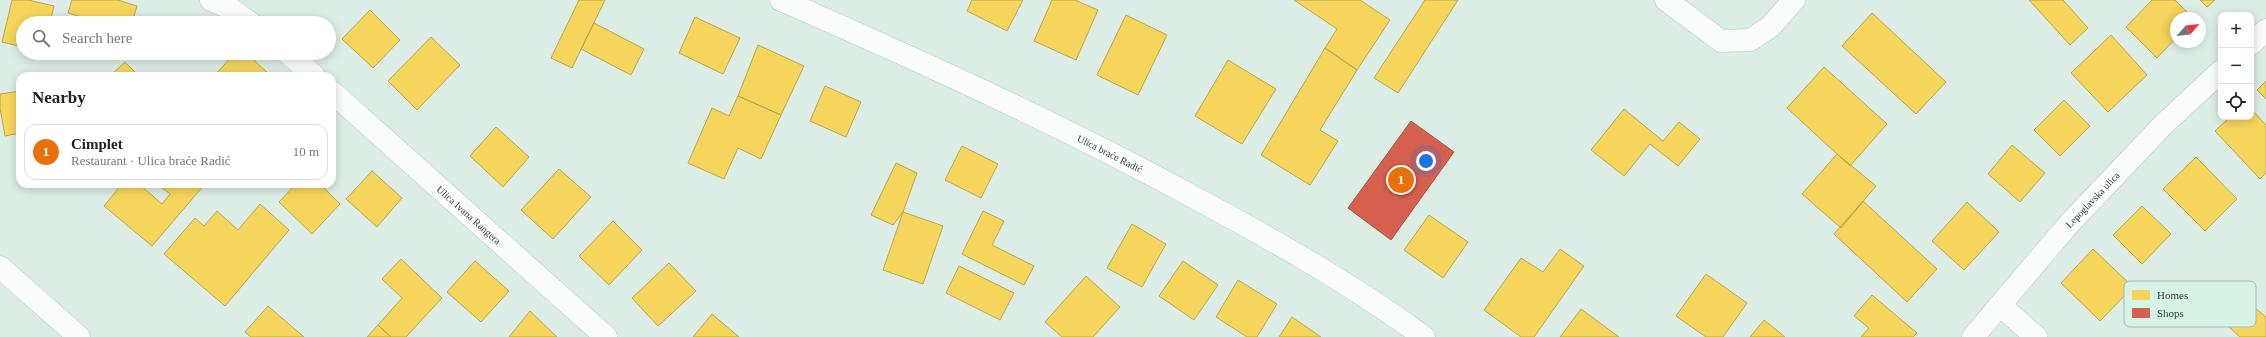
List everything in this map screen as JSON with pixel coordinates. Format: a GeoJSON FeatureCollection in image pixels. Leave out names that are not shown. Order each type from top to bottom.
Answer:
{"type":"FeatureCollection","features":[{"type":"Feature","properties":{"kind":"street"},"geometry":{"type":"LineString","coordinates":[[211,0],[228,7],[240,16]]}},
{"type":"Feature","properties":{"kind":"street","name":"Ulica braće Radić"},"geometry":{"type":"LineString","coordinates":[[781,0],[971,84],[1113,153],[1242,223],[1375,301],[1424,337]]}},
{"type":"Feature","properties":{"kind":"street"},"geometry":{"type":"LineString","coordinates":[[1666,0],[1721,41],[1750,40],[1770,27],[1794,0]]}},
{"type":"Feature","properties":{"kind":"street"},"geometry":{"type":"LineString","coordinates":[[2254,41],[2266,30]]}},
{"type":"Feature","properties":{"kind":"street"},"geometry":{"type":"LineString","coordinates":[[296,60],[309,72]]}},
{"type":"Feature","properties":{"kind":"street","name":"Lepoglavska ulica"},"geometry":{"type":"LineString","coordinates":[[1973,337],[2073,219],[2163,125],[2218,75]]}},
{"type":"Feature","properties":{"kind":"street","name":"Ulica Ivana Rangera"},"geometry":{"type":"LineString","coordinates":[[336,96],[606,337]]}},
{"type":"Feature","properties":{"kind":"street"},"geometry":{"type":"LineString","coordinates":[[0,267],[79,337]]}},
{"type":"Feature","properties":{"kind":"street"},"geometry":{"type":"LineString","coordinates":[[2000,305],[2036,337]]}},
{"type":"Feature","properties":{"kind":"building: Homes"},"geometry":{"type":"Polygon","coordinates":[[[12,0],[28,0],[54,6],[52,16],[16,16],[16,45],[2,42],[12,0]]]}},
{"type":"Feature","properties":{"kind":"building: Homes"},"geometry":{"type":"Polygon","coordinates":[[[72,0],[118,0],[137,6],[134,16],[78,16],[68,13],[72,0]]]}},
{"type":"Feature","properties":{"kind":"building: Homes"},"geometry":{"type":"Polygon","coordinates":[[[579,0],[605,0],[572,68],[551,58],[579,0]]]}},
{"type":"Feature","properties":{"kind":"building: Homes"},"geometry":{"type":"Polygon","coordinates":[[[972,0],[1023,0],[1007,31],[967,11],[972,0]]]}},
{"type":"Feature","properties":{"kind":"building: Homes"},"geometry":{"type":"Polygon","coordinates":[[[1052,0],[1075,0],[1098,10],[1076,60],[1034,41],[1052,0]]]}},
{"type":"Feature","properties":{"kind":"building: Homes"},"geometry":{"type":"Polygon","coordinates":[[[1294,0],[1360,0],[1390,20],[1357,70],[1325,48],[1337,29],[1294,0]]]}},
{"type":"Feature","properties":{"kind":"building: Homes"},"geometry":{"type":"Polygon","coordinates":[[[1425,0],[1458,0],[1398,93],[1374,78],[1425,0]]]}},
{"type":"Feature","properties":{"kind":"building: Homes"},"geometry":{"type":"Polygon","coordinates":[[[2029,0],[2063,0],[2088,28],[2070,45],[2029,0]]]}},
{"type":"Feature","properties":{"kind":"building: Homes"},"geometry":{"type":"Polygon","coordinates":[[[2152,0],[2175,0],[2187,12],[2170,12],[2170,44],[2157,58],[2126,27],[2152,0]]]}},
{"type":"Feature","properties":{"kind":"building: Homes"},"geometry":{"type":"Polygon","coordinates":[[[2200,0],[2215,0],[2207,7],[2200,0]]]}},
{"type":"Feature","properties":{"kind":"building: Homes"},"geometry":{"type":"Polygon","coordinates":[[[370,10],[400,40],[373,68],[342,39],[370,10]]]}},
{"type":"Feature","properties":{"kind":"building: Homes"},"geometry":{"type":"Polygon","coordinates":[[[1872,13],[1946,82],[1916,114],[1842,46],[1872,13]]]}},
{"type":"Feature","properties":{"kind":"building: Homes"},"geometry":{"type":"Polygon","coordinates":[[[1126,15],[1167,35],[1138,95],[1097,75],[1126,15]]]}},
{"type":"Feature","properties":{"kind":"building: Homes"},"geometry":{"type":"Polygon","coordinates":[[[695,17],[740,38],[723,74],[679,53],[695,17]]]}},
{"type":"Feature","properties":{"kind":"building: Homes"},"geometry":{"type":"Polygon","coordinates":[[[594,23],[644,49],[631,75],[581,49],[594,23]]]}},
{"type":"Feature","properties":{"kind":"building: Homes"},"geometry":{"type":"Polygon","coordinates":[[[2111,35],[2147,75],[2108,112],[2071,73],[2111,35]]]}},
{"type":"Feature","properties":{"kind":"building: Homes"},"geometry":{"type":"Polygon","coordinates":[[[431,37],[460,65],[417,110],[388,81],[431,37]]]}},
{"type":"Feature","properties":{"kind":"building: Homes"},"geometry":{"type":"Polygon","coordinates":[[[758,45],[804,66],[781,115],[738,96],[758,45]]]}},
{"type":"Feature","properties":{"kind":"building: Homes"},"geometry":{"type":"Polygon","coordinates":[[[1325,48],[1357,70],[1320,130],[1338,141],[1310,185],[1261,155],[1325,48]]]}},
{"type":"Feature","properties":{"kind":"building: Homes"},"geometry":{"type":"Polygon","coordinates":[[[229,60],[254,60],[267,72],[218,72],[229,60]]]}},
{"type":"Feature","properties":{"kind":"building: Homes"},"geometry":{"type":"Polygon","coordinates":[[[1228,60],[1276,89],[1242,144],[1195,116],[1228,60]]]}},
{"type":"Feature","properties":{"kind":"building: Homes"},"geometry":{"type":"Polygon","coordinates":[[[125,62],[135,72],[114,72],[125,62]]]}},
{"type":"Feature","properties":{"kind":"building: Homes"},"geometry":{"type":"Polygon","coordinates":[[[1824,67],[1887,124],[1850,166],[1787,108],[1824,67]]]}},
{"type":"Feature","properties":{"kind":"building: Homes"},"geometry":{"type":"Polygon","coordinates":[[[2266,81],[2266,99],[2257,90],[2266,81]]]}},
{"type":"Feature","properties":{"kind":"building: Homes"},"geometry":{"type":"Polygon","coordinates":[[[825,86],[861,102],[846,137],[810,121],[825,86]]]}},
{"type":"Feature","properties":{"kind":"building: Homes"},"geometry":{"type":"Polygon","coordinates":[[[16,92],[16,134],[5,136],[0,108],[0,94],[16,92]]]}},
{"type":"Feature","properties":{"kind":"building: Homes"},"geometry":{"type":"Polygon","coordinates":[[[738,96],[781,115],[761,159],[738,148],[724,179],[688,163],[712,108],[729,116],[738,96]]]}},
{"type":"Feature","properties":{"kind":"building: Homes"},"geometry":{"type":"Polygon","coordinates":[[[2064,100],[2090,126],[2060,156],[2034,130],[2064,100]]]}},
{"type":"Feature","properties":{"kind":"building: Homes"},"geometry":{"type":"Polygon","coordinates":[[[1624,109],[1663,141],[1679,122],[1700,139],[1678,166],[1650,144],[1624,176],[1591,150],[1624,109]]]}},
{"type":"Feature","properties":{"kind":"building: Homes"},"geometry":{"type":"Polygon","coordinates":[[[2254,112],[2266,125],[2266,173],[2260,179],[2215,131],[2227,120],[2254,120],[2254,112]]]}},
{"type":"Feature","properties":{"kind":"building: Homes"},"geometry":{"type":"Polygon","coordinates":[[[496,127],[529,157],[503,187],[470,156],[496,127]]]}},
{"type":"Feature","properties":{"kind":"building: Homes"},"geometry":{"type":"Polygon","coordinates":[[[2012,145],[2045,173],[2020,202],[1988,174],[2012,145]]]}},
{"type":"Feature","properties":{"kind":"building: Homes"},"geometry":{"type":"Polygon","coordinates":[[[962,146],[998,164],[981,198],[945,180],[962,146]]]}},
{"type":"Feature","properties":{"kind":"building: Homes"},"geometry":{"type":"Polygon","coordinates":[[[1837,154],[1876,186],[1841,228],[1802,194],[1837,154]]]}},
{"type":"Feature","properties":{"kind":"building: Homes"},"geometry":{"type":"Polygon","coordinates":[[[2196,157],[2237,199],[2205,231],[2163,189],[2196,157]]]}},
{"type":"Feature","properties":{"kind":"building: Homes"},"geometry":{"type":"Polygon","coordinates":[[[896,163],[917,173],[903,212],[893,225],[871,215],[896,163]]]}},
{"type":"Feature","properties":{"kind":"building: Homes"},"geometry":{"type":"Polygon","coordinates":[[[559,169],[591,197],[553,239],[521,210],[559,169]]]}},
{"type":"Feature","properties":{"kind":"building: Homes"},"geometry":{"type":"Polygon","coordinates":[[[372,171],[402,198],[377,227],[346,199],[372,171]]]}},
{"type":"Feature","properties":{"kind":"building: Homes"},"geometry":{"type":"Polygon","coordinates":[[[119,188],[144,188],[162,204],[170,194],[162,188],[202,188],[152,246],[104,206],[119,188]]]}},
{"type":"Feature","properties":{"kind":"building: Homes"},"geometry":{"type":"Polygon","coordinates":[[[292,188],[324,188],[340,204],[312,234],[279,202],[292,188]]]}},
{"type":"Feature","properties":{"kind":"building: Homes"},"geometry":{"type":"Polygon","coordinates":[[[1863,201],[1937,269],[1907,302],[1834,234],[1863,201]]]}},
{"type":"Feature","properties":{"kind":"building: Homes"},"geometry":{"type":"Polygon","coordinates":[[[1967,202],[1999,232],[1964,270],[1932,241],[1967,202]]]}},
{"type":"Feature","properties":{"kind":"building: Homes"},"geometry":{"type":"Polygon","coordinates":[[[260,204],[289,230],[225,306],[164,254],[195,218],[204,226],[217,211],[238,230],[260,204]]]}},
{"type":"Feature","properties":{"kind":"building: Homes"},"geometry":{"type":"Polygon","coordinates":[[[2142,206],[2171,234],[2142,264],[2113,235],[2142,206]]]}},
{"type":"Feature","properties":{"kind":"building: Homes"},"geometry":{"type":"Polygon","coordinates":[[[983,211],[1004,221],[992,245],[1034,266],[1024,285],[962,254],[983,211]]]}},
{"type":"Feature","properties":{"kind":"building: Homes"},"geometry":{"type":"Polygon","coordinates":[[[903,212],[943,226],[923,284],[883,270],[903,212]]]}},
{"type":"Feature","properties":{"kind":"building: Homes"},"geometry":{"type":"Polygon","coordinates":[[[1429,215],[1468,242],[1443,278],[1404,250],[1429,215]]]}},
{"type":"Feature","properties":{"kind":"building: Homes"},"geometry":{"type":"Polygon","coordinates":[[[613,221],[642,250],[609,285],[579,256],[613,221]]]}},
{"type":"Feature","properties":{"kind":"building: Homes"},"geometry":{"type":"Polygon","coordinates":[[[1132,224],[1166,244],[1142,287],[1107,268],[1132,224]]]}},
{"type":"Feature","properties":{"kind":"building: Homes"},"geometry":{"type":"Polygon","coordinates":[[[1560,249],[1584,266],[1534,337],[1521,337],[1484,310],[1521,258],[1543,272],[1560,249]]]}},
{"type":"Feature","properties":{"kind":"building: Homes"},"geometry":{"type":"Polygon","coordinates":[[[2093,249],[2127,281],[2124,281],[2124,296],[2100,321],[2061,283],[2093,249]]]}},
{"type":"Feature","properties":{"kind":"building: Homes"},"geometry":{"type":"Polygon","coordinates":[[[401,259],[442,298],[406,337],[391,337],[378,325],[402,298],[382,279],[401,259]]]}},
{"type":"Feature","properties":{"kind":"building: Homes"},"geometry":{"type":"Polygon","coordinates":[[[475,261],[509,291],[481,322],[447,292],[475,261]]]}},
{"type":"Feature","properties":{"kind":"building: Homes"},"geometry":{"type":"Polygon","coordinates":[[[1183,261],[1218,285],[1194,320],[1159,296],[1183,261]]]}},
{"type":"Feature","properties":{"kind":"building: Homes"},"geometry":{"type":"Polygon","coordinates":[[[669,263],[696,291],[658,326],[632,298],[669,263]]]}},
{"type":"Feature","properties":{"kind":"building: Homes"},"geometry":{"type":"Polygon","coordinates":[[[959,266],[1014,293],[1000,320],[946,293],[959,266]]]}},
{"type":"Feature","properties":{"kind":"building: Homes"},"geometry":{"type":"Polygon","coordinates":[[[1706,274],[1747,303],[1723,337],[1706,337],[1676,316],[1706,274]]]}},
{"type":"Feature","properties":{"kind":"building: Homes"},"geometry":{"type":"Polygon","coordinates":[[[1086,276],[1120,307],[1093,337],[1062,337],[1045,322],[1086,276]]]}},
{"type":"Feature","properties":{"kind":"building: Homes"},"geometry":{"type":"Polygon","coordinates":[[[1238,280],[1277,304],[1257,337],[1247,337],[1216,317],[1238,280]]]}},
{"type":"Feature","properties":{"kind":"building: Homes"},"geometry":{"type":"Polygon","coordinates":[[[1872,295],[1917,333],[1913,337],[1861,337],[1869,328],[1854,316],[1872,295]]]}},
{"type":"Feature","properties":{"kind":"building: Homes"},"geometry":{"type":"Polygon","coordinates":[[[268,306],[304,337],[251,337],[245,332],[268,306]]]}},
{"type":"Feature","properties":{"kind":"building: Homes"},"geometry":{"type":"Polygon","coordinates":[[[1581,309],[1619,337],[1560,337],[1581,309]]]}},
{"type":"Feature","properties":{"kind":"building: Homes"},"geometry":{"type":"Polygon","coordinates":[[[2256,309],[2266,317],[2266,337],[2240,337],[2229,327],[2256,327],[2256,309]]]}},
{"type":"Feature","properties":{"kind":"building: Homes"},"geometry":{"type":"Polygon","coordinates":[[[530,311],[557,337],[509,337],[530,311]]]}},
{"type":"Feature","properties":{"kind":"building: Homes"},"geometry":{"type":"Polygon","coordinates":[[[712,314],[739,337],[693,337],[712,314]]]}},
{"type":"Feature","properties":{"kind":"building: Homes"},"geometry":{"type":"Polygon","coordinates":[[[1292,317],[1321,337],[1279,337],[1292,317]]]}},
{"type":"Feature","properties":{"kind":"building: Homes"},"geometry":{"type":"Polygon","coordinates":[[[1764,320],[1785,337],[1750,337],[1764,320]]]}},
{"type":"Feature","properties":{"kind":"building: Homes"},"geometry":{"type":"Polygon","coordinates":[[[378,325],[391,337],[367,337],[378,325]]]}},
{"type":"Feature","properties":{"kind":"building: Shops"},"geometry":{"type":"Polygon","coordinates":[[[1411,121],[1454,152],[1391,240],[1348,208],[1411,121]]]}},
{"type":"Feature","properties":{"kind":"place","name":"Cimplet"},"geometry":{"type":"Point","coordinates":[1401,180]}}]}
